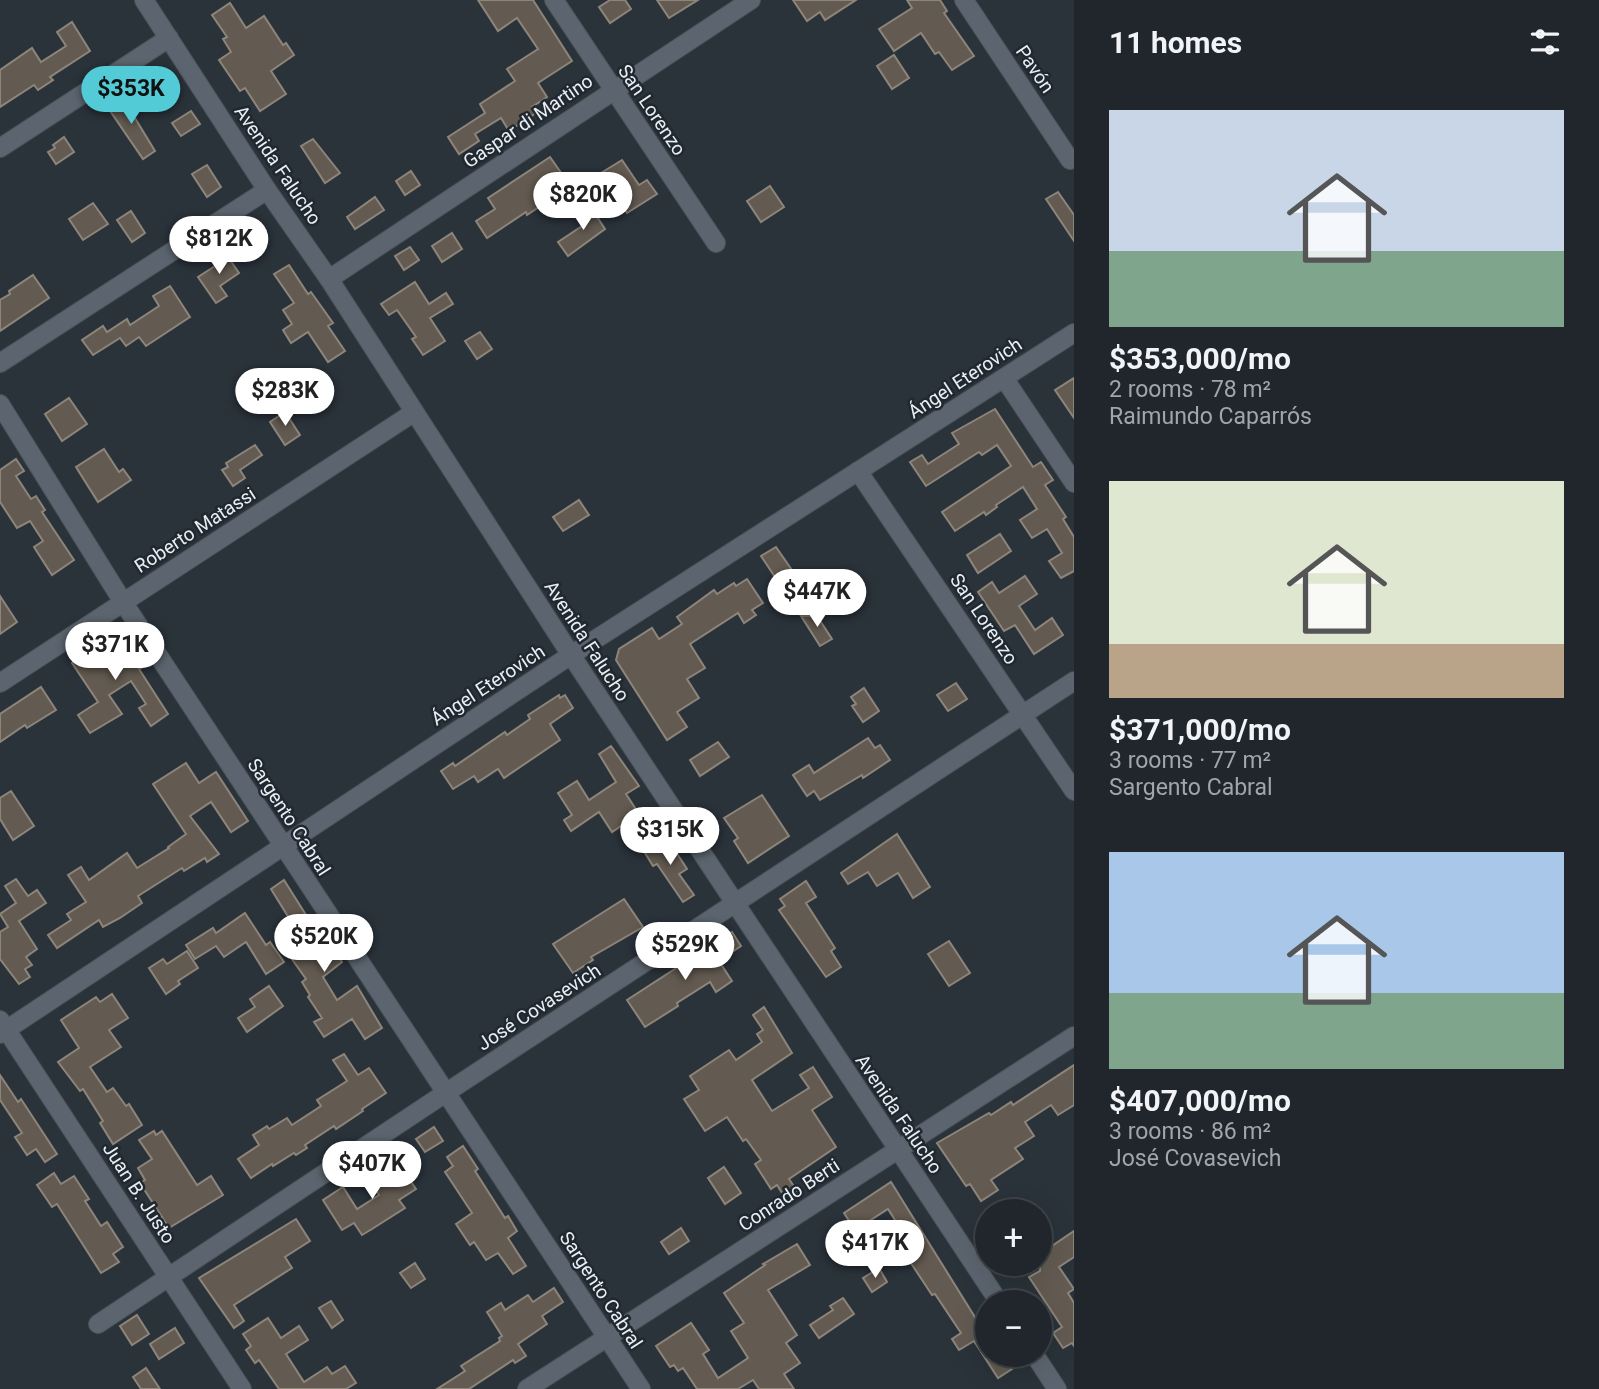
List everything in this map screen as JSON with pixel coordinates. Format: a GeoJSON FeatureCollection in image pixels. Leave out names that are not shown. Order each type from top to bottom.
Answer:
{"type":"FeatureCollection","features":[{"type":"Feature","properties":{"kind":"street","name":"Avenida Falucho"},"geometry":{"type":"LineString","coordinates":[[144,0],[267,190],[329,279],[571,655],[991,1290]]}},
{"type":"Feature","properties":{"kind":"street","name":"San Lorenzo"},"geometry":{"type":"LineString","coordinates":[[554,0],[716,243]]}},
{"type":"Feature","properties":{"kind":"street","name":"Gaspar di Martino"},"geometry":{"type":"LineString","coordinates":[[329,279],[751,0]]}},
{"type":"Feature","properties":{"kind":"street","name":"Pavón"},"geometry":{"type":"LineString","coordinates":[[964,0],[1070,160]]}},
{"type":"Feature","properties":{"kind":"street"},"geometry":{"type":"LineString","coordinates":[[0,148],[169,38]]}},
{"type":"Feature","properties":{"kind":"street"},"geometry":{"type":"LineString","coordinates":[[0,363],[267,190]]}},
{"type":"Feature","properties":{"kind":"street","name":"Ángel Eterovich"},"geometry":{"type":"LineString","coordinates":[[2,1028],[571,655],[1074,333]]}},
{"type":"Feature","properties":{"kind":"street"},"geometry":{"type":"LineString","coordinates":[[1004,377],[1074,483]]}},
{"type":"Feature","properties":{"kind":"street","name":"Sargento Cabral"},"geometry":{"type":"LineString","coordinates":[[0,404],[123,602],[641,1389]]}},
{"type":"Feature","properties":{"kind":"street","name":"Roberto Matassi"},"geometry":{"type":"LineString","coordinates":[[0,683],[413,412]]}},
{"type":"Feature","properties":{"kind":"street","name":"San Lorenzo"},"geometry":{"type":"LineString","coordinates":[[858,471],[1074,791]]}},
{"type":"Feature","properties":{"kind":"street","name":"José Covasevich"},"geometry":{"type":"LineString","coordinates":[[98,1324],[1074,681]]}},
{"type":"Feature","properties":{"kind":"street","name":"Juan B. Justo"},"geometry":{"type":"LineString","coordinates":[[2,1028],[243,1389]]}},
{"type":"Feature","properties":{"kind":"street","name":"Conrado Berti"},"geometry":{"type":"LineString","coordinates":[[527,1389],[1074,1036]]}},
{"type":"Feature","properties":{"kind":"street"},"geometry":{"type":"LineString","coordinates":[[1043,1367],[1057,1389]]}},
{"type":"Feature","properties":{"kind":"street"},"geometry":{"type":"LineString","coordinates":[[1064,1389],[1074,1382]]}},
{"type":"Feature","properties":{"kind":"building"},"geometry":{"type":"Polygon","coordinates":[[[478,0],[533,0],[572,61],[538,83],[547,97],[532,107],[536,113],[509,131],[501,118],[475,134],[479,141],[459,154],[448,137],[485,113],[480,104],[515,81],[507,69],[538,49],[517,18],[498,31],[478,0]]]}},
{"type":"Feature","properties":{"kind":"building"},"geometry":{"type":"Polygon","coordinates":[[[610,0],[625,0],[631,9],[610,23],[599,7],[610,0]]]}},
{"type":"Feature","properties":{"kind":"building"},"geometry":{"type":"Polygon","coordinates":[[[657,0],[698,0],[669,18],[657,0]]]}},
{"type":"Feature","properties":{"kind":"building"},"geometry":{"type":"Polygon","coordinates":[[[793,0],[856,0],[825,20],[820,12],[807,21],[793,0]]]}},
{"type":"Feature","properties":{"kind":"building"},"geometry":{"type":"Polygon","coordinates":[[[907,0],[940,0],[947,11],[944,13],[974,56],[952,70],[939,52],[935,54],[921,33],[894,51],[879,29],[912,8],[907,0]]]}},
{"type":"Feature","properties":{"kind":"building"},"geometry":{"type":"Polygon","coordinates":[[[230,3],[246,28],[264,16],[283,45],[286,43],[294,55],[271,71],[286,94],[260,111],[245,88],[240,91],[219,60],[231,52],[223,39],[227,37],[212,15],[230,3]]]}},
{"type":"Feature","properties":{"kind":"building"},"geometry":{"type":"Polygon","coordinates":[[[72,22],[90,51],[50,77],[53,80],[38,90],[34,85],[0,107],[0,70],[32,48],[41,62],[66,46],[57,32],[72,22]]]}},
{"type":"Feature","properties":{"kind":"building"},"geometry":{"type":"Polygon","coordinates":[[[894,55],[909,78],[892,89],[877,66],[894,55]]]}},
{"type":"Feature","properties":{"kind":"building"},"geometry":{"type":"Polygon","coordinates":[[[121,95],[155,151],[143,159],[106,105],[121,95]]]}},
{"type":"Feature","properties":{"kind":"building"},"geometry":{"type":"Polygon","coordinates":[[[191,111],[200,124],[181,136],[172,123],[191,111]]]}},
{"type":"Feature","properties":{"kind":"building"},"geometry":{"type":"Polygon","coordinates":[[[64,137],[74,152],[56,164],[48,152],[64,137]]]}},
{"type":"Feature","properties":{"kind":"building"},"geometry":{"type":"Polygon","coordinates":[[[313,139],[340,173],[325,183],[301,146],[313,139]]]}},
{"type":"Feature","properties":{"kind":"building"},"geometry":{"type":"Polygon","coordinates":[[[550,157],[564,177],[550,185],[557,195],[487,238],[476,221],[495,209],[488,198],[550,157]]]}},
{"type":"Feature","properties":{"kind":"building"},"geometry":{"type":"Polygon","coordinates":[[[622,160],[639,185],[647,180],[657,194],[627,213],[601,173],[622,160]]]}},
{"type":"Feature","properties":{"kind":"building"},"geometry":{"type":"Polygon","coordinates":[[[207,165],[221,187],[207,197],[192,174],[207,165]]]}},
{"type":"Feature","properties":{"kind":"building"},"geometry":{"type":"Polygon","coordinates":[[[411,171],[420,185],[405,195],[396,181],[411,171]]]}},
{"type":"Feature","properties":{"kind":"building"},"geometry":{"type":"Polygon","coordinates":[[[770,186],[784,207],[761,222],[747,201],[770,186]]]}},
{"type":"Feature","properties":{"kind":"building"},"geometry":{"type":"Polygon","coordinates":[[[1058,192],[1074,215],[1074,241],[1046,199],[1058,192]]]}},
{"type":"Feature","properties":{"kind":"building"},"geometry":{"type":"Polygon","coordinates":[[[375,197],[384,210],[355,229],[347,217],[375,197]]]}},
{"type":"Feature","properties":{"kind":"building"},"geometry":{"type":"Polygon","coordinates":[[[93,203],[108,224],[83,240],[69,219],[93,203]]]}},
{"type":"Feature","properties":{"kind":"building"},"geometry":{"type":"Polygon","coordinates":[[[590,206],[605,229],[568,256],[558,242],[585,224],[577,213],[590,206]]]}},
{"type":"Feature","properties":{"kind":"building"},"geometry":{"type":"Polygon","coordinates":[[[131,211],[145,233],[132,242],[117,220],[131,211]]]}},
{"type":"Feature","properties":{"kind":"building"},"geometry":{"type":"Polygon","coordinates":[[[452,233],[462,249],[442,262],[432,246],[452,233]]]}},
{"type":"Feature","properties":{"kind":"building"},"geometry":{"type":"Polygon","coordinates":[[[410,247],[419,260],[404,270],[395,256],[410,247]]]}},
{"type":"Feature","properties":{"kind":"building"},"geometry":{"type":"Polygon","coordinates":[[[224,251],[239,273],[220,286],[227,296],[216,303],[198,277],[215,266],[211,260],[224,251]]]}},
{"type":"Feature","properties":{"kind":"building"},"geometry":{"type":"Polygon","coordinates":[[[289,265],[308,294],[311,292],[333,323],[328,326],[345,351],[328,362],[308,332],[291,343],[283,330],[292,324],[283,310],[294,303],[274,274],[289,265]]]}},
{"type":"Feature","properties":{"kind":"building"},"geometry":{"type":"Polygon","coordinates":[[[33,275],[49,298],[0,331],[0,300],[33,275]]]}},
{"type":"Feature","properties":{"kind":"building"},"geometry":{"type":"Polygon","coordinates":[[[415,282],[429,304],[446,293],[453,304],[430,318],[445,341],[423,355],[412,339],[416,337],[397,310],[389,315],[381,304],[415,282]]]}},
{"type":"Feature","properties":{"kind":"building"},"geometry":{"type":"Polygon","coordinates":[[[170,286],[190,317],[146,346],[139,337],[126,346],[120,338],[93,355],[82,340],[103,326],[107,332],[127,319],[130,325],[159,306],[153,296],[170,286]]]}},
{"type":"Feature","properties":{"kind":"building"},"geometry":{"type":"Polygon","coordinates":[[[480,332],[492,349],[477,359],[465,341],[480,332]]]}},
{"type":"Feature","properties":{"kind":"building"},"geometry":{"type":"Polygon","coordinates":[[[1074,378],[1074,418],[1055,390],[1074,378]]]}},
{"type":"Feature","properties":{"kind":"building"},"geometry":{"type":"Polygon","coordinates":[[[69,398],[87,424],[62,441],[45,414],[69,398]]]}},
{"type":"Feature","properties":{"kind":"building"},"geometry":{"type":"Polygon","coordinates":[[[995,409],[1033,467],[1041,462],[1053,480],[1045,485],[1066,517],[1063,519],[1074,537],[1074,571],[1061,578],[1049,561],[1062,553],[1047,529],[1032,538],[1020,520],[1037,509],[1023,487],[986,515],[984,512],[955,531],[942,512],[1011,466],[997,445],[982,455],[979,452],[926,486],[910,462],[922,455],[928,464],[959,444],[952,433],[995,409]]]}},
{"type":"Feature","properties":{"kind":"building"},"geometry":{"type":"Polygon","coordinates":[[[285,412],[300,435],[285,445],[270,422],[285,412]]]}},
{"type":"Feature","properties":{"kind":"building"},"geometry":{"type":"Polygon","coordinates":[[[255,445],[262,455],[240,470],[245,478],[233,486],[222,470],[228,467],[226,463],[255,445]]]}},
{"type":"Feature","properties":{"kind":"building"},"geometry":{"type":"Polygon","coordinates":[[[104,449],[119,472],[123,469],[131,480],[98,502],[76,467],[104,449]]]}},
{"type":"Feature","properties":{"kind":"building"},"geometry":{"type":"Polygon","coordinates":[[[16,459],[24,471],[16,476],[31,499],[36,496],[45,510],[42,512],[74,560],[52,575],[34,547],[43,541],[30,521],[17,528],[0,502],[0,470],[16,459]]]}},
{"type":"Feature","properties":{"kind":"building"},"geometry":{"type":"Polygon","coordinates":[[[579,500],[589,515],[563,531],[553,517],[579,500]]]}},
{"type":"Feature","properties":{"kind":"building"},"geometry":{"type":"Polygon","coordinates":[[[1000,534],[1011,551],[978,573],[967,555],[1000,534]]]}},
{"type":"Feature","properties":{"kind":"building"},"geometry":{"type":"Polygon","coordinates":[[[776,547],[794,573],[779,583],[761,556],[776,547]]]}},
{"type":"Feature","properties":{"kind":"building"},"geometry":{"type":"Polygon","coordinates":[[[1025,576],[1037,594],[1019,606],[1035,630],[1052,618],[1063,635],[1034,654],[1015,625],[1004,631],[978,592],[992,582],[999,593],[1025,576]]]}},
{"type":"Feature","properties":{"kind":"building"},"geometry":{"type":"Polygon","coordinates":[[[747,579],[763,603],[752,610],[756,615],[744,623],[738,613],[690,644],[705,668],[687,679],[699,698],[677,712],[687,727],[667,740],[616,660],[619,649],[652,628],[659,639],[682,624],[677,617],[714,590],[717,594],[734,583],[736,586],[747,579]]]}},
{"type":"Feature","properties":{"kind":"building"},"geometry":{"type":"Polygon","coordinates":[[[0,596],[17,622],[0,634],[0,596]]]}},
{"type":"Feature","properties":{"kind":"building"},"geometry":{"type":"Polygon","coordinates":[[[801,616],[817,616],[832,639],[820,646],[801,616]]]}},
{"type":"Feature","properties":{"kind":"building"},"geometry":{"type":"Polygon","coordinates":[[[124,631],[145,666],[139,669],[168,714],[151,726],[139,708],[146,704],[131,681],[109,695],[122,714],[90,733],[78,715],[98,702],[72,663],[124,631]]]}},
{"type":"Feature","properties":{"kind":"building"},"geometry":{"type":"Polygon","coordinates":[[[956,683],[967,699],[948,711],[937,695],[956,683]]]}},
{"type":"Feature","properties":{"kind":"building"},"geometry":{"type":"Polygon","coordinates":[[[41,687],[56,710],[27,728],[25,725],[0,742],[0,714],[41,687]]]}},
{"type":"Feature","properties":{"kind":"building"},"geometry":{"type":"Polygon","coordinates":[[[864,688],[879,711],[863,722],[852,706],[856,704],[851,697],[864,688]]]}},
{"type":"Feature","properties":{"kind":"building"},"geometry":{"type":"Polygon","coordinates":[[[559,695],[560,698],[565,695],[573,708],[550,724],[560,740],[504,778],[498,769],[478,782],[474,776],[453,789],[441,771],[453,763],[455,766],[505,732],[507,735],[530,719],[528,715],[559,695]]]}},
{"type":"Feature","properties":{"kind":"building"},"geometry":{"type":"Polygon","coordinates":[[[868,738],[875,748],[880,745],[890,760],[863,778],[862,775],[820,800],[814,791],[807,796],[793,775],[809,765],[814,773],[868,738]]]}},
{"type":"Feature","properties":{"kind":"building"},"geometry":{"type":"Polygon","coordinates":[[[718,742],[729,757],[700,776],[690,760],[718,742]]]}},
{"type":"Feature","properties":{"kind":"building"},"geometry":{"type":"Polygon","coordinates":[[[611,746],[639,786],[626,794],[639,814],[612,832],[599,812],[571,831],[564,820],[572,815],[558,793],[577,781],[589,800],[616,782],[599,754],[611,746]]]}},
{"type":"Feature","properties":{"kind":"building"},"geometry":{"type":"Polygon","coordinates":[[[186,763],[199,783],[216,772],[248,821],[231,832],[211,802],[190,816],[219,854],[207,862],[205,858],[184,871],[182,868],[138,896],[142,903],[120,918],[103,927],[99,920],[57,948],[48,935],[71,920],[67,914],[86,902],[68,875],[81,867],[89,880],[127,853],[137,868],[186,834],[153,784],[186,763]]]}},
{"type":"Feature","properties":{"kind":"building"},"geometry":{"type":"Polygon","coordinates":[[[11,791],[34,826],[13,840],[0,819],[0,798],[11,791]]]}},
{"type":"Feature","properties":{"kind":"building"},"geometry":{"type":"Polygon","coordinates":[[[762,795],[789,836],[748,863],[734,841],[738,838],[724,818],[762,795]]]}},
{"type":"Feature","properties":{"kind":"building"},"geometry":{"type":"Polygon","coordinates":[[[897,834],[930,887],[913,898],[898,873],[877,886],[868,872],[848,884],[841,873],[897,834]]]}},
{"type":"Feature","properties":{"kind":"building"},"geometry":{"type":"Polygon","coordinates":[[[667,838],[687,869],[679,874],[694,895],[683,902],[657,864],[653,866],[645,853],[667,838]]]}},
{"type":"Feature","properties":{"kind":"building"},"geometry":{"type":"Polygon","coordinates":[[[16,879],[28,896],[37,890],[46,903],[19,921],[37,949],[26,957],[32,965],[25,969],[30,977],[19,984],[0,959],[0,932],[8,927],[0,914],[16,903],[5,886],[16,879]]]}},
{"type":"Feature","properties":{"kind":"building"},"geometry":{"type":"Polygon","coordinates":[[[284,880],[330,953],[334,950],[342,962],[323,977],[337,1000],[357,986],[382,1028],[365,1039],[352,1019],[324,1037],[314,1022],[322,1018],[308,997],[310,995],[302,982],[306,979],[289,955],[305,944],[271,889],[284,880]]]}},
{"type":"Feature","properties":{"kind":"building"},"geometry":{"type":"Polygon","coordinates":[[[806,881],[816,897],[806,903],[835,948],[831,951],[841,967],[826,977],[779,910],[785,906],[780,899],[806,881]]]}},
{"type":"Feature","properties":{"kind":"building"},"geometry":{"type":"Polygon","coordinates":[[[624,899],[643,927],[591,957],[593,960],[573,973],[553,944],[624,899]]]}},
{"type":"Feature","properties":{"kind":"building"},"geometry":{"type":"Polygon","coordinates":[[[245,913],[266,945],[270,942],[284,962],[266,974],[246,942],[224,957],[216,946],[195,959],[186,945],[213,928],[216,933],[245,913]]]}},
{"type":"Feature","properties":{"kind":"building"},"geometry":{"type":"Polygon","coordinates":[[[732,932],[741,946],[719,961],[732,981],[716,992],[710,982],[645,1027],[627,1000],[732,932]]]}},
{"type":"Feature","properties":{"kind":"building"},"geometry":{"type":"Polygon","coordinates":[[[949,941],[970,973],[949,986],[928,954],[949,941]]]}},
{"type":"Feature","properties":{"kind":"building"},"geometry":{"type":"Polygon","coordinates":[[[187,951],[198,968],[178,981],[180,984],[166,994],[149,968],[163,959],[167,964],[187,951]]]}},
{"type":"Feature","properties":{"kind":"building"},"geometry":{"type":"Polygon","coordinates":[[[269,986],[283,1006],[247,1032],[238,1018],[255,1007],[250,999],[269,986]]]}},
{"type":"Feature","properties":{"kind":"building"},"geometry":{"type":"Polygon","coordinates":[[[112,994],[128,1018],[109,1030],[121,1047],[90,1067],[107,1092],[113,1088],[126,1106],[129,1104],[142,1125],[113,1144],[100,1123],[103,1121],[83,1089],[80,1091],[58,1062],[79,1048],[61,1020],[96,997],[100,1002],[112,994]]]}},
{"type":"Feature","properties":{"kind":"building"},"geometry":{"type":"Polygon","coordinates":[[[764,1007],[792,1053],[752,1080],[772,1111],[809,1088],[800,1075],[813,1067],[832,1097],[812,1110],[836,1147],[789,1179],[797,1191],[785,1198],[777,1185],[771,1189],[755,1164],[761,1160],[746,1139],[743,1141],[727,1117],[705,1131],[684,1099],[699,1090],[690,1076],[729,1050],[736,1060],[762,1042],[757,1034],[763,1030],[753,1015],[764,1007]]]}},
{"type":"Feature","properties":{"kind":"building"},"geometry":{"type":"Polygon","coordinates":[[[344,1054],[358,1075],[369,1068],[386,1093],[336,1129],[334,1126],[305,1145],[307,1148],[296,1155],[294,1153],[273,1166],[272,1164],[251,1178],[238,1159],[259,1145],[253,1135],[287,1118],[292,1125],[321,1106],[317,1100],[347,1081],[333,1060],[344,1054]]]}},
{"type":"Feature","properties":{"kind":"building"},"geometry":{"type":"Polygon","coordinates":[[[1074,1065],[1074,1105],[1058,1115],[1051,1105],[1025,1122],[1034,1136],[1015,1148],[1023,1159],[991,1180],[998,1190],[980,1199],[970,1184],[966,1186],[937,1143],[1011,1102],[1013,1105],[1074,1065]]]}},
{"type":"Feature","properties":{"kind":"building"},"geometry":{"type":"Polygon","coordinates":[[[0,1075],[18,1102],[21,1099],[57,1154],[45,1162],[36,1149],[27,1155],[15,1137],[22,1133],[0,1100],[0,1075]]]}},
{"type":"Feature","properties":{"kind":"building"},"geometry":{"type":"Polygon","coordinates":[[[434,1127],[443,1141],[425,1152],[416,1139],[434,1127]]]}},
{"type":"Feature","properties":{"kind":"building"},"geometry":{"type":"Polygon","coordinates":[[[154,1131],[156,1135],[162,1131],[197,1185],[211,1176],[223,1195],[169,1228],[140,1183],[145,1180],[138,1168],[152,1159],[139,1140],[154,1131]]]}},
{"type":"Feature","properties":{"kind":"building"},"geometry":{"type":"Polygon","coordinates":[[[463,1146],[478,1169],[475,1171],[505,1218],[508,1216],[517,1231],[508,1238],[526,1266],[513,1274],[498,1253],[486,1260],[474,1242],[470,1245],[456,1224],[472,1213],[445,1172],[453,1166],[447,1157],[463,1146]]]}},
{"type":"Feature","properties":{"kind":"building"},"geometry":{"type":"Polygon","coordinates":[[[380,1166],[387,1176],[401,1167],[416,1189],[399,1200],[405,1208],[362,1235],[354,1223],[342,1230],[323,1200],[343,1187],[357,1209],[379,1195],[366,1176],[380,1166]]]}},
{"type":"Feature","properties":{"kind":"building"},"geometry":{"type":"Polygon","coordinates":[[[724,1167],[741,1193],[725,1204],[708,1178],[724,1167]]]}},
{"type":"Feature","properties":{"kind":"building"},"geometry":{"type":"Polygon","coordinates":[[[54,1173],[61,1184],[74,1176],[89,1199],[85,1201],[101,1226],[107,1222],[123,1247],[113,1254],[119,1262],[101,1273],[57,1204],[52,1207],[37,1185],[54,1173]]]}},
{"type":"Feature","properties":{"kind":"building"},"geometry":{"type":"Polygon","coordinates":[[[891,1182],[975,1317],[975,1343],[959,1350],[952,1339],[961,1333],[897,1242],[905,1236],[888,1209],[855,1230],[844,1213],[891,1182]]]}},
{"type":"Feature","properties":{"kind":"building"},"geometry":{"type":"Polygon","coordinates":[[[296,1219],[310,1241],[285,1257],[292,1268],[234,1305],[244,1321],[234,1328],[199,1278],[296,1219]]]}},
{"type":"Feature","properties":{"kind":"building"},"geometry":{"type":"Polygon","coordinates":[[[843,1224],[856,1245],[841,1255],[828,1235],[843,1224]]]}},
{"type":"Feature","properties":{"kind":"building"},"geometry":{"type":"Polygon","coordinates":[[[681,1228],[689,1241],[669,1254],[661,1242],[681,1228]]]}},
{"type":"Feature","properties":{"kind":"building"},"geometry":{"type":"Polygon","coordinates":[[[1074,1231],[1074,1257],[1059,1267],[1074,1289],[1068,1293],[1074,1303],[1074,1346],[1072,1343],[1063,1348],[1053,1333],[1062,1327],[1052,1312],[1052,1290],[1038,1290],[1029,1277],[1052,1276],[1052,1246],[1074,1231]]]}},
{"type":"Feature","properties":{"kind":"building"},"geometry":{"type":"Polygon","coordinates":[[[797,1244],[810,1265],[768,1290],[797,1335],[786,1343],[800,1363],[784,1374],[794,1389],[759,1389],[753,1380],[738,1389],[697,1389],[683,1368],[678,1371],[674,1365],[670,1367],[656,1346],[691,1323],[709,1350],[703,1354],[718,1378],[748,1358],[731,1331],[744,1323],[724,1293],[765,1265],[763,1264],[797,1244]]]}},
{"type":"Feature","properties":{"kind":"building"},"geometry":{"type":"Polygon","coordinates":[[[415,1263],[425,1279],[411,1288],[400,1273],[415,1263]]]}},
{"type":"Feature","properties":{"kind":"building"},"geometry":{"type":"Polygon","coordinates":[[[879,1268],[887,1282],[872,1292],[863,1278],[879,1268]]]}},
{"type":"Feature","properties":{"kind":"building"},"geometry":{"type":"Polygon","coordinates":[[[554,1288],[563,1302],[542,1316],[547,1324],[518,1344],[526,1356],[515,1363],[513,1360],[469,1389],[437,1389],[465,1371],[461,1366],[500,1341],[502,1336],[487,1312],[501,1303],[505,1310],[528,1295],[533,1302],[554,1288]]]}},
{"type":"Feature","properties":{"kind":"building"},"geometry":{"type":"Polygon","coordinates":[[[843,1298],[854,1314],[819,1338],[810,1325],[833,1310],[830,1306],[843,1298]]]}},
{"type":"Feature","properties":{"kind":"building"},"geometry":{"type":"Polygon","coordinates":[[[331,1301],[343,1320],[332,1328],[319,1308],[331,1301]]]}},
{"type":"Feature","properties":{"kind":"building"},"geometry":{"type":"Polygon","coordinates":[[[137,1315],[149,1334],[132,1345],[120,1326],[137,1315]]]}},
{"type":"Feature","properties":{"kind":"building"},"geometry":{"type":"Polygon","coordinates":[[[268,1318],[281,1338],[299,1326],[308,1340],[286,1354],[304,1382],[327,1367],[332,1374],[345,1366],[356,1383],[346,1389],[279,1389],[259,1360],[255,1363],[246,1350],[251,1346],[243,1334],[268,1318]]]}},
{"type":"Feature","properties":{"kind":"building"},"geometry":{"type":"Polygon","coordinates":[[[175,1328],[184,1343],[159,1359],[150,1344],[175,1328]]]}},
{"type":"Feature","properties":{"kind":"building"},"geometry":{"type":"Polygon","coordinates":[[[991,1367],[1011,1367],[1012,1369],[998,1378],[991,1367]]]}},
{"type":"Feature","properties":{"kind":"building"},"geometry":{"type":"Polygon","coordinates":[[[146,1368],[160,1389],[141,1389],[133,1377],[146,1368]]]}}]}
